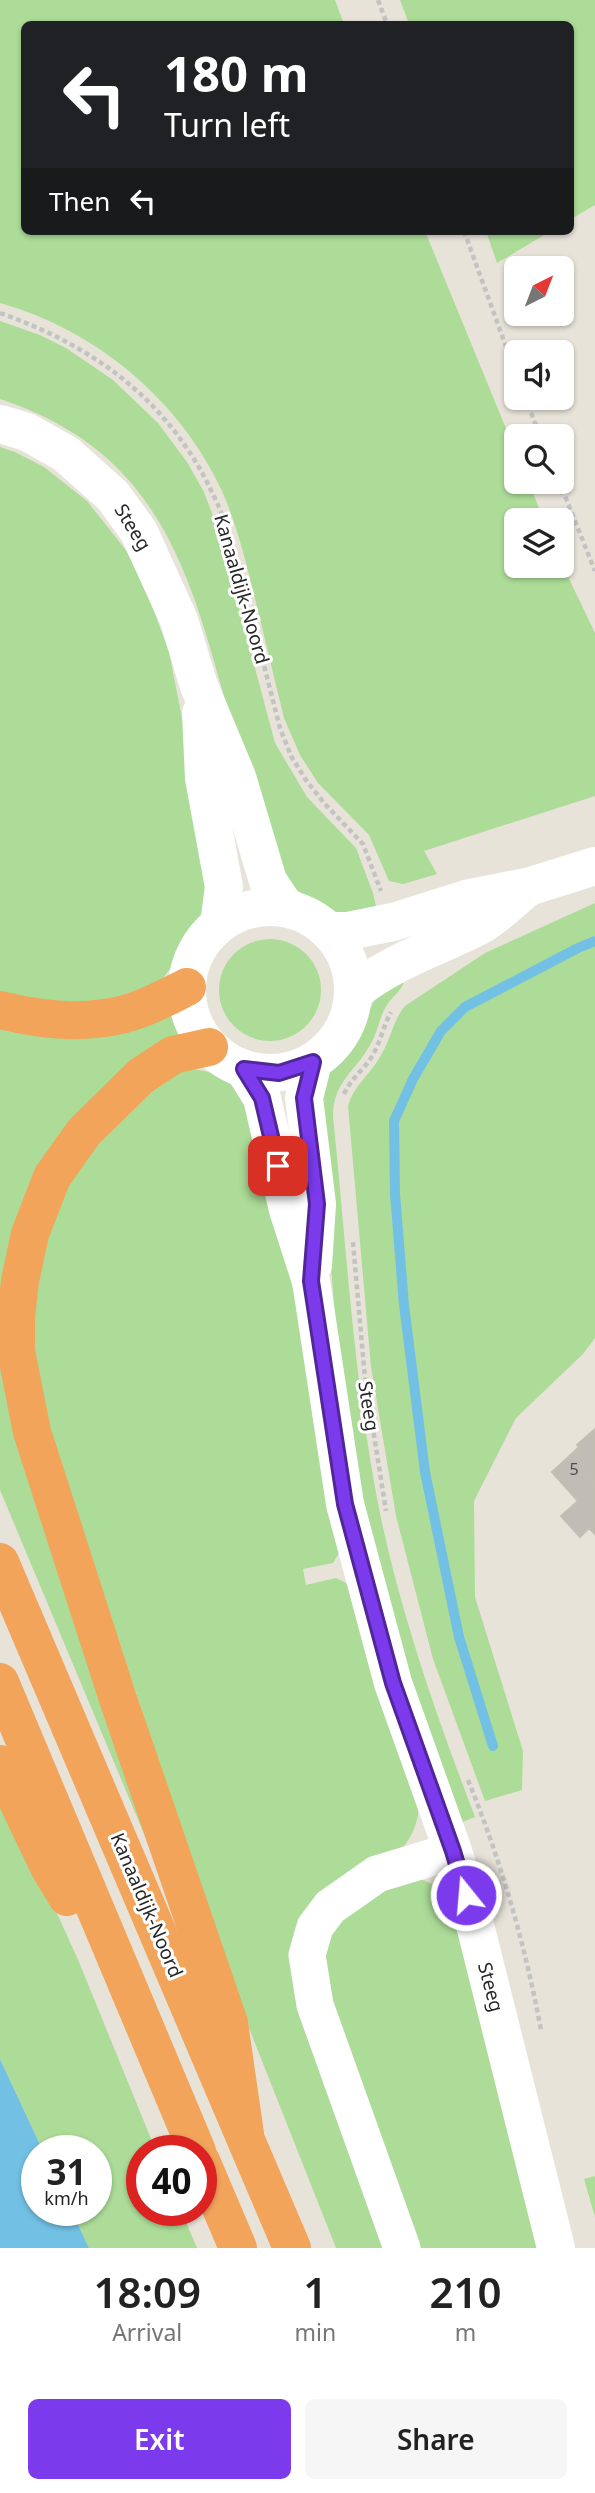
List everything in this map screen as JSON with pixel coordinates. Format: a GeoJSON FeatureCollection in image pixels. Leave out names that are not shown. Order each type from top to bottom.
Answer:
{"type":"FeatureCollection","features":[{"type":"Feature","properties":{"kind":"highway"},"geometry":{"type":"LineString","coordinates":[[0,1010],[57,1019],[105,1018],[151,1005],[187,987]]}},
{"type":"Feature","properties":{"kind":"highway"},"geometry":{"type":"LineString","coordinates":[[209,1047],[173,1055],[141,1076],[84,1132],[52,1177],[30,1234],[20,1281],[16,1351],[32,1432],[118,1699],[229,2023],[245,2134]]}},
{"type":"Feature","properties":{"kind":"highway","name":"Kanaaldijk-Noord"},"geometry":{"type":"LineString","coordinates":[[0,1562],[292,2248]]}},
{"type":"Feature","properties":{"kind":"highway"},"geometry":{"type":"LineString","coordinates":[[0,1682],[190,2135]]}},
{"type":"Feature","properties":{"kind":"highway"},"geometry":{"type":"LineString","coordinates":[[0,1764],[50,1867],[141,2019]]}},
{"type":"Feature","properties":{"kind":"highway"},"geometry":{"type":"LineString","coordinates":[[217,2199],[238,2248]]}},
{"type":"Feature","properties":{"kind":"main road","name":"Steeg"},"geometry":{"type":"LineString","coordinates":[[0,424],[27,432],[66,454],[113,496],[139,532],[179,620],[199,686],[237,777],[268,881],[286,908]]}},
{"type":"Feature","properties":{"kind":"main road","name":"Steeg"},"geometry":{"type":"LineString","coordinates":[[199,686],[204,778],[224,887],[219,924]]}},
{"type":"Feature","properties":{"kind":"main road"},"geometry":{"type":"LineString","coordinates":[[329,931],[348,931],[393,922],[466,898],[531,886],[595,866]]}},
{"type":"Feature","properties":{"kind":"main road"},"geometry":{"type":"LineString","coordinates":[[354,992],[374,976],[407,957],[481,925],[531,886]]}},
{"type":"Feature","properties":{"kind":"main road"},"geometry":{"type":"LineString","coordinates":[[268,906],[286,908],[302,912],[329,931],[340,944],[348,959],[354,992],[351,1013],[343,1032],[330,1049],[313,1062],[279,1073],[244,1069],[219,1056],[196,1029],[189,1008],[189,969],[206,936],[219,924],[250,909],[268,906]]}},
{"type":"Feature","properties":{"kind":"main road","name":"Steeg"},"geometry":{"type":"LineString","coordinates":[[311,1281],[317,1204],[304,1098],[313,1062]]}},
{"type":"Feature","properties":{"kind":"main road","name":"Steeg"},"geometry":{"type":"LineString","coordinates":[[244,1069],[262,1098],[288,1210],[311,1281],[345,1504],[393,1683],[453,1851],[473,1917],[556,2248]]}},
{"type":"Feature","properties":{"kind":"street"},"geometry":{"type":"LineString","coordinates":[[402,2248],[315,2005],[307,1955],[315,1927],[339,1900],[377,1874],[453,1851]]}},
{"type":"Feature","properties":{"kind":"path"},"geometry":{"type":"LineString","coordinates":[[378,0],[386,21]]}},
{"type":"Feature","properties":{"kind":"path"},"geometry":{"type":"LineString","coordinates":[[465,235],[504,341]]}},
{"type":"Feature","properties":{"kind":"path","name":"Kanaaldijk-Noord"},"geometry":{"type":"LineString","coordinates":[[0,313],[72,343],[110,367],[173,429],[197,463],[217,503],[232,543],[280,728],[291,756],[324,803],[363,844],[383,897]]}},
{"type":"Feature","properties":{"kind":"path"},"geometry":{"type":"LineString","coordinates":[[564,494],[595,571]]}},
{"type":"Feature","properties":{"kind":"path"},"geometry":{"type":"LineString","coordinates":[[341,1101],[350,1080],[369,1060],[380,1042],[389,1013],[394,1007]]}},
{"type":"Feature","properties":{"kind":"path","name":"Steeg"},"geometry":{"type":"LineString","coordinates":[[352,1233],[365,1377],[389,1523]]}},
{"type":"Feature","properties":{"kind":"path"},"geometry":{"type":"LineString","coordinates":[[464,1769],[491,1837]]}},
{"type":"Feature","properties":{"kind":"green space"},"geometry":{"type":"Polygon","coordinates":[[[0,0],[335,0],[343,21],[21,21],[21,235],[427,235],[504,424],[504,494],[533,494],[539,508],[504,508],[504,578],[569,578],[595,633],[595,796],[424,851],[437,874],[403,884],[389,881],[369,835],[318,783],[300,755],[284,718],[237,530],[222,491],[204,458],[183,427],[159,399],[131,373],[101,350],[35,315],[0,303],[0,0]]]}},
{"type":"Feature","properties":{"kind":"green space"},"geometry":{"type":"Polygon","coordinates":[[[400,0],[595,0],[595,205],[574,217],[574,21],[408,21],[400,0]]]}},
{"type":"Feature","properties":{"kind":"green space"},"geometry":{"type":"Polygon","coordinates":[[[487,235],[544,235],[509,256],[504,256],[497,263],[487,235]]]}},
{"type":"Feature","properties":{"kind":"green space"},"geometry":{"type":"Polygon","coordinates":[[[0,321],[40,335],[66,348],[113,380],[158,423],[187,462],[204,492],[218,529],[275,743],[307,797],[356,848],[378,914],[336,912],[317,904],[288,881],[259,806],[202,621],[181,565],[153,513],[116,467],[66,429],[0,399],[0,321]]]}},
{"type":"Feature","properties":{"kind":"green space"},"geometry":{"type":"Polygon","coordinates":[[[0,447],[44,467],[87,501],[125,549],[143,581],[169,652],[210,860],[205,912],[186,938],[173,965],[160,982],[103,1004],[0,998],[0,447]]]}},
{"type":"Feature","properties":{"kind":"green space"},"geometry":{"type":"Polygon","coordinates":[[[595,903],[595,1338],[583,1354],[516,1418],[474,1501],[475,1597],[523,1751],[522,1790],[485,1801],[433,1659],[396,1516],[371,1367],[348,1106],[354,1092],[381,1055],[405,1006],[485,953],[595,903]]]}},
{"type":"Feature","properties":{"kind":"green space"},"geometry":{"type":"Polygon","coordinates":[[[270,939],[290,943],[306,954],[317,970],[321,990],[317,1010],[306,1026],[290,1037],[270,1041],[250,1037],[234,1026],[223,1010],[219,990],[223,970],[234,954],[250,943],[270,939]]]}},
{"type":"Feature","properties":{"kind":"green space"},"geometry":{"type":"Polygon","coordinates":[[[404,978],[400,989],[384,1010],[370,1045],[341,1086],[334,1104],[333,1116],[352,1320],[372,1473],[391,1561],[411,1635],[475,1817],[460,1823],[406,1680],[357,1483],[335,1316],[318,1108],[329,1073],[353,1044],[376,997],[404,978]]]}},
{"type":"Feature","properties":{"kind":"green space"},"geometry":{"type":"Polygon","coordinates":[[[176,1014],[185,1036],[113,1084],[8,1296],[160,1872],[0,1490],[0,1024],[151,1021],[176,1014]]]}},
{"type":"Feature","properties":{"kind":"green space"},"geometry":{"type":"Polygon","coordinates":[[[190,1069],[223,1078],[247,1102],[302,1326],[340,1551],[333,1563],[303,1569],[306,1585],[336,1578],[348,1584],[419,1802],[416,1824],[405,1845],[305,1927],[393,2248],[336,2248],[232,1985],[33,1379],[35,1270],[73,1170],[165,1077],[190,1069]]]}},
{"type":"Feature","properties":{"kind":"green space"},"geometry":{"type":"Polygon","coordinates":[[[0,1787],[79,1962],[149,2135],[126,2135],[126,2226],[188,2226],[197,2248],[89,2248],[79,2226],[112,2226],[112,2135],[36,2135],[0,2059],[0,1787]]]}},
{"type":"Feature","properties":{"kind":"green space"},"geometry":{"type":"Polygon","coordinates":[[[418,1878],[442,1888],[452,1899],[542,2248],[416,2248],[324,1982],[326,1935],[354,1901],[418,1878]]]}},
{"type":"Feature","properties":{"kind":"green space"},"geometry":{"type":"Polygon","coordinates":[[[595,2176],[595,2217],[584,2179],[595,2176]]]}},
{"type":"Feature","properties":{"kind":"water"},"geometry":{"type":"Polygon","coordinates":[[[0,2059],[36,2135],[21,2135],[21,2226],[79,2226],[89,2248],[0,2248],[0,2059]]]}},
{"type":"Feature","properties":{"kind":"building"},"geometry":{"type":"Polygon","coordinates":[[[595,1429],[595,1485],[580,1463],[584,1460],[576,1450],[579,1447],[577,1445],[595,1429]]]}},
{"type":"Feature","properties":{"kind":"building"},"geometry":{"type":"Polygon","coordinates":[[[576,1450],[584,1460],[580,1463],[595,1485],[595,1534],[589,1528],[580,1537],[561,1516],[578,1501],[552,1472],[576,1450]]]}},
{"type":"Feature","properties":{"kind":"waterway"},"geometry":{"type":"LineString","coordinates":[[493,1746],[459,1637],[425,1472],[404,1305],[395,1194],[394,1121],[413,1079],[441,1031],[465,1007],[595,941]]}},
{"type":"Feature","properties":{"kind":"route"},"geometry":{"type":"LineString","coordinates":[[278,1166],[262,1098],[244,1069],[279,1073],[313,1062],[304,1098],[317,1204],[311,1281],[345,1504],[393,1683],[466,1895]]}}]}
